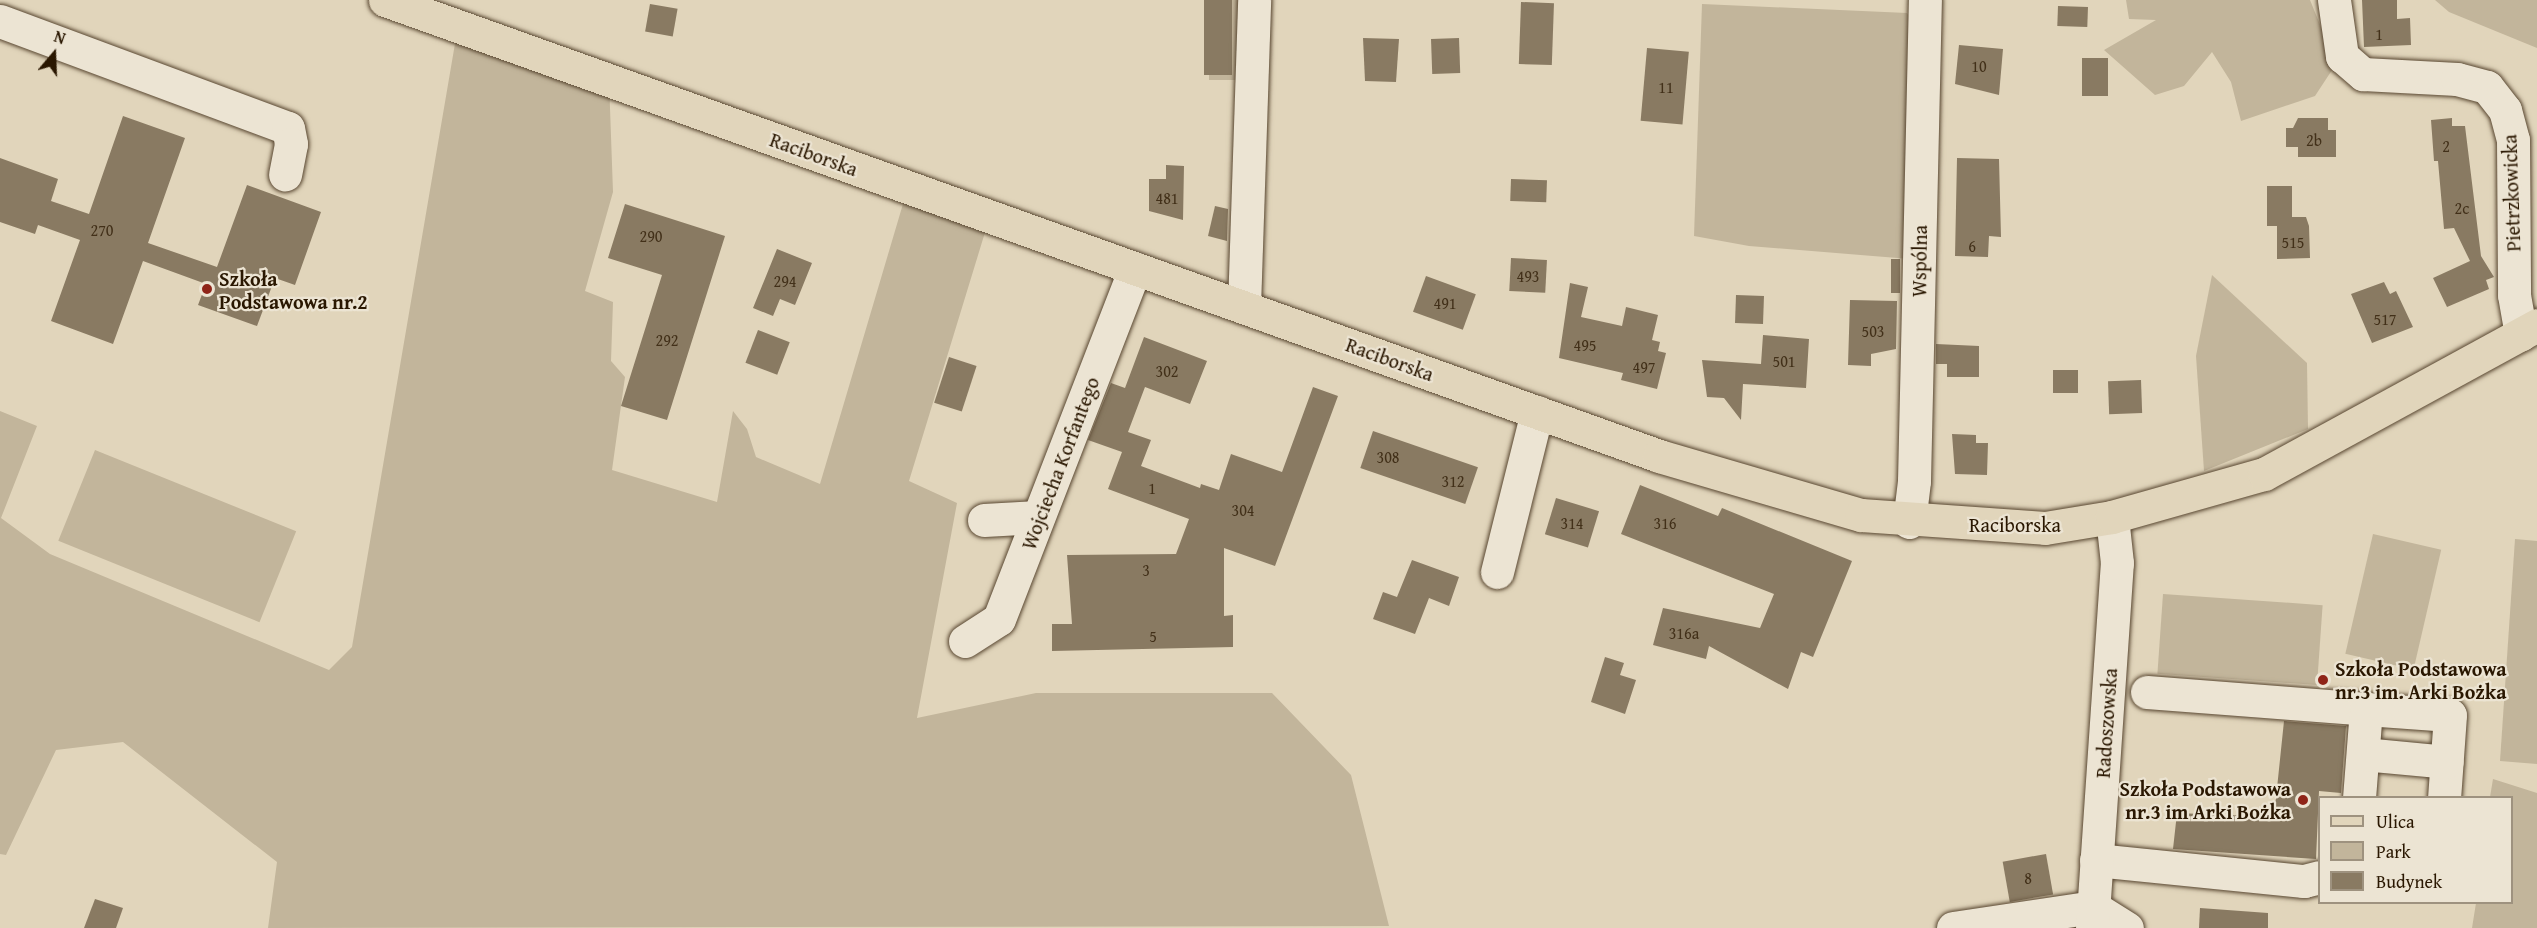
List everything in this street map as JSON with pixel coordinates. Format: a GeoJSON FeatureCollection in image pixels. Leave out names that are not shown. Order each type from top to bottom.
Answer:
{"type":"FeatureCollection","features":[{"type":"Feature","properties":{"kind":"main road","name":"Raciborska"},"geometry":{"type":"LineString","coordinates":[[385,0],[1537,412],[1795,499],[1909,522],[2045,528],[2112,517],[2264,474],[2529,330]]}},
{"type":"Feature","properties":{"kind":"street"},"geometry":{"type":"LineString","coordinates":[[1244,307],[1254,0]]}},
{"type":"Feature","properties":{"kind":"street","name":"Wspólna"},"geometry":{"type":"LineString","coordinates":[[1909,522],[1914,481],[1925,0]]}},
{"type":"Feature","properties":{"kind":"street","name":"Pietrzkowicka"},"geometry":{"type":"LineString","coordinates":[[2334,0],[2342,56],[2363,74],[2457,79],[2487,87],[2505,110],[2513,140],[2514,295],[2529,330]]}},
{"type":"Feature","properties":{"kind":"street"},"geometry":{"type":"LineString","coordinates":[[0,21],[288,128],[291,144],[285,174]]}},
{"type":"Feature","properties":{"kind":"street","name":"Wojciecha Korfantego"},"geometry":{"type":"LineString","coordinates":[[965,641],[999,619],[1135,268]]}},
{"type":"Feature","properties":{"kind":"street"},"geometry":{"type":"LineString","coordinates":[[1497,572],[1537,412]]}},
{"type":"Feature","properties":{"kind":"street"},"geometry":{"type":"LineString","coordinates":[[984,520],[1038,517]]}},
{"type":"Feature","properties":{"kind":"street","name":"Radoszowska"},"geometry":{"type":"LineString","coordinates":[[2092,918],[2117,563],[2112,517]]}},
{"type":"Feature","properties":{"kind":"street"},"geometry":{"type":"LineString","coordinates":[[2147,692],[2450,716],[2444,796]]}},
{"type":"Feature","properties":{"kind":"street"},"geometry":{"type":"LineString","coordinates":[[2359,796],[2366,709]]}},
{"type":"Feature","properties":{"kind":"street"},"geometry":{"type":"LineString","coordinates":[[2363,754],[2447,762]]}},
{"type":"Feature","properties":{"kind":"street"},"geometry":{"type":"LineString","coordinates":[[2096,860],[2304,881],[2318,877]]}},
{"type":"Feature","properties":{"kind":"street"},"geometry":{"type":"LineString","coordinates":[[1953,928],[2092,918],[2127,928]]}},
{"type":"Feature","properties":{"kind":"green space"},"geometry":{"type":"Polygon","coordinates":[[[1209,0],[1239,0],[1239,80],[1209,80],[1209,0]]]}},
{"type":"Feature","properties":{"kind":"green space"},"geometry":{"type":"Polygon","coordinates":[[[2126,0],[2310,0],[2336,64],[2315,96],[2241,121],[2231,82],[2212,52],[2184,86],[2155,95],[2104,50],[2156,20],[2129,19],[2126,0]]]}},
{"type":"Feature","properties":{"kind":"green space"},"geometry":{"type":"Polygon","coordinates":[[[2435,0],[2537,0],[2537,48],[2449,12],[2435,0]]]}},
{"type":"Feature","properties":{"kind":"green space"},"geometry":{"type":"Polygon","coordinates":[[[1702,4],[1907,13],[1917,29],[1910,259],[1749,246],[1694,236],[1702,4]]]}},
{"type":"Feature","properties":{"kind":"green space"},"geometry":{"type":"Polygon","coordinates":[[[458,26],[609,80],[613,192],[585,291],[613,302],[611,361],[625,377],[612,470],[717,502],[733,411],[747,429],[756,457],[820,484],[908,187],[990,216],[909,481],[957,503],[917,718],[1036,693],[1272,693],[1351,775],[1389,926],[268,928],[277,862],[123,742],[56,750],[6,855],[0,854],[0,411],[37,426],[1,518],[50,554],[329,670],[352,647],[458,26]]]}},
{"type":"Feature","properties":{"kind":"green space"},"geometry":{"type":"Polygon","coordinates":[[[2212,275],[2307,363],[2308,429],[2204,471],[2196,356],[2212,275]]]}},
{"type":"Feature","properties":{"kind":"green space"},"geometry":{"type":"Polygon","coordinates":[[[95,450],[296,531],[259,622],[58,541],[95,450]]]}},
{"type":"Feature","properties":{"kind":"green space"},"geometry":{"type":"Polygon","coordinates":[[[2373,534],[2441,550],[2414,670],[2345,654],[2373,534]]]}},
{"type":"Feature","properties":{"kind":"green space"},"geometry":{"type":"Polygon","coordinates":[[[2515,539],[2537,541],[2537,764],[2500,761],[2515,539]]]}},
{"type":"Feature","properties":{"kind":"green space"},"geometry":{"type":"Polygon","coordinates":[[[2163,594],[2323,605],[2317,685],[2157,674],[2163,594]]]}},
{"type":"Feature","properties":{"kind":"green space"},"geometry":{"type":"Polygon","coordinates":[[[2493,779],[2537,793],[2537,928],[2472,928],[2476,904],[2513,904],[2513,796],[2490,796],[2493,779]]]}},
{"type":"Feature","properties":{"kind":"building"},"geometry":{"type":"Polygon","coordinates":[[[1204,0],[1232,0],[1232,75],[1204,75],[1204,0]]]}},
{"type":"Feature","properties":{"kind":"building"},"geometry":{"type":"Polygon","coordinates":[[[2362,0],[2397,0],[2397,19],[2410,18],[2411,45],[2364,47],[2362,0]]]}},
{"type":"Feature","properties":{"kind":"building"},"geometry":{"type":"Polygon","coordinates":[[[1521,2],[1554,3],[1552,65],[1519,64],[1521,2]]]}},
{"type":"Feature","properties":{"kind":"building"},"geometry":{"type":"Polygon","coordinates":[[[650,4],[678,9],[673,36],[645,32],[650,4]]]}},
{"type":"Feature","properties":{"kind":"building"},"geometry":{"type":"Polygon","coordinates":[[[2058,6],[2088,7],[2087,27],[2057,26],[2058,6]]]}},
{"type":"Feature","properties":{"kind":"building"},"geometry":{"type":"Polygon","coordinates":[[[1363,38],[1399,39],[1396,82],[1365,81],[1363,38]]]}},
{"type":"Feature","properties":{"kind":"building"},"geometry":{"type":"Polygon","coordinates":[[[1459,38],[1460,73],[1432,74],[1431,39],[1459,38]]]}},
{"type":"Feature","properties":{"kind":"building"},"geometry":{"type":"Polygon","coordinates":[[[1959,45],[2003,49],[1999,95],[1955,84],[1959,45]]]}},
{"type":"Feature","properties":{"kind":"building"},"geometry":{"type":"Polygon","coordinates":[[[1647,48],[1689,52],[1682,124],[1641,121],[1647,48]]]}},
{"type":"Feature","properties":{"kind":"building"},"geometry":{"type":"Polygon","coordinates":[[[2082,58],[2108,58],[2108,96],[2082,96],[2082,58]]]}},
{"type":"Feature","properties":{"kind":"building","name":"Szkoła Podstawowa nr.2"},"geometry":{"type":"Polygon","coordinates":[[[123,116],[185,138],[148,243],[217,267],[247,185],[321,212],[295,285],[275,278],[257,326],[198,305],[206,284],[143,261],[113,344],[51,321],[80,240],[38,225],[35,234],[0,222],[0,158],[58,179],[51,201],[89,214],[123,116]]]}},
{"type":"Feature","properties":{"kind":"building"},"geometry":{"type":"Polygon","coordinates":[[[2298,118],[2328,118],[2328,130],[2336,130],[2336,157],[2298,157],[2298,147],[2286,147],[2286,128],[2293,128],[2298,118]]]}},
{"type":"Feature","properties":{"kind":"building"},"geometry":{"type":"Polygon","coordinates":[[[2452,118],[2452,126],[2465,126],[2481,256],[2494,277],[2486,280],[2489,289],[2447,307],[2433,278],[2470,261],[2454,228],[2444,229],[2438,161],[2434,161],[2431,120],[2452,118]]]}},
{"type":"Feature","properties":{"kind":"building"},"geometry":{"type":"Polygon","coordinates":[[[1957,158],[1999,159],[2001,237],[1989,236],[1988,257],[1955,256],[1957,158]]]}},
{"type":"Feature","properties":{"kind":"building"},"geometry":{"type":"Polygon","coordinates":[[[1166,165],[1184,166],[1183,220],[1149,211],[1149,179],[1166,179],[1166,165]]]}},
{"type":"Feature","properties":{"kind":"building"},"geometry":{"type":"Polygon","coordinates":[[[1511,179],[1547,180],[1546,202],[1510,201],[1511,179]]]}},
{"type":"Feature","properties":{"kind":"building"},"geometry":{"type":"Polygon","coordinates":[[[2267,186],[2292,186],[2292,217],[2306,217],[2309,226],[2310,258],[2277,259],[2277,226],[2267,226],[2267,186]]]}},
{"type":"Feature","properties":{"kind":"building"},"geometry":{"type":"Polygon","coordinates":[[[625,204],[725,236],[667,420],[621,406],[662,275],[608,258],[625,204]]]}},
{"type":"Feature","properties":{"kind":"building"},"geometry":{"type":"Polygon","coordinates":[[[1215,206],[1228,209],[1227,241],[1208,236],[1215,206]]]}},
{"type":"Feature","properties":{"kind":"building"},"geometry":{"type":"Polygon","coordinates":[[[777,249],[812,263],[795,305],[780,299],[773,316],[753,308],[777,249]]]}},
{"type":"Feature","properties":{"kind":"building"},"geometry":{"type":"Polygon","coordinates":[[[1511,258],[1547,260],[1545,293],[1509,291],[1511,258]]]}},
{"type":"Feature","properties":{"kind":"building"},"geometry":{"type":"Polygon","coordinates":[[[1891,259],[1900,259],[1900,293],[1891,293],[1891,259]]]}},
{"type":"Feature","properties":{"kind":"building"},"geometry":{"type":"Polygon","coordinates":[[[1426,276],[1476,294],[1463,330],[1413,312],[1426,276]]]}},
{"type":"Feature","properties":{"kind":"building"},"geometry":{"type":"Polygon","coordinates":[[[2384,282],[2390,294],[2396,291],[2413,327],[2372,343],[2351,294],[2384,282]]]}},
{"type":"Feature","properties":{"kind":"building"},"geometry":{"type":"Polygon","coordinates":[[[1570,283],[1588,287],[1581,317],[1622,326],[1626,307],[1658,315],[1652,340],[1660,342],[1658,351],[1666,353],[1657,389],[1621,380],[1623,373],[1559,358],[1570,283]]]}},
{"type":"Feature","properties":{"kind":"building"},"geometry":{"type":"Polygon","coordinates":[[[1736,295],[1764,296],[1763,324],[1735,323],[1736,295]]]}},
{"type":"Feature","properties":{"kind":"building"},"geometry":{"type":"Polygon","coordinates":[[[1850,300],[1897,301],[1896,349],[1871,354],[1871,366],[1848,365],[1850,300]]]}},
{"type":"Feature","properties":{"kind":"building"},"geometry":{"type":"Polygon","coordinates":[[[758,330],[790,342],[777,375],[745,363],[758,330]]]}},
{"type":"Feature","properties":{"kind":"building"},"geometry":{"type":"Polygon","coordinates":[[[1763,335],[1809,339],[1806,388],[1743,384],[1741,420],[1724,398],[1707,397],[1702,360],[1761,364],[1763,335]]]}},
{"type":"Feature","properties":{"kind":"building"},"geometry":{"type":"Polygon","coordinates":[[[1144,337],[1207,361],[1190,404],[1145,387],[1128,432],[1151,440],[1141,466],[1200,488],[1201,484],[1219,490],[1231,454],[1282,472],[1313,387],[1338,396],[1275,566],[1224,548],[1224,616],[1233,615],[1233,647],[1052,651],[1052,624],[1072,624],[1067,555],[1176,554],[1189,519],[1108,489],[1122,452],[1088,440],[1111,383],[1125,388],[1144,337]]]}},
{"type":"Feature","properties":{"kind":"building"},"geometry":{"type":"Polygon","coordinates":[[[1936,344],[1979,346],[1979,377],[1947,377],[1947,364],[1936,364],[1936,344]]]}},
{"type":"Feature","properties":{"kind":"building"},"geometry":{"type":"Polygon","coordinates":[[[949,357],[977,366],[962,412],[934,403],[949,357]]]}},
{"type":"Feature","properties":{"kind":"building"},"geometry":{"type":"Polygon","coordinates":[[[2053,370],[2078,370],[2078,393],[2053,393],[2053,370]]]}},
{"type":"Feature","properties":{"kind":"building"},"geometry":{"type":"Polygon","coordinates":[[[2141,380],[2142,413],[2109,414],[2108,381],[2141,380]]]}},
{"type":"Feature","properties":{"kind":"building"},"geometry":{"type":"Polygon","coordinates":[[[1373,431],[1478,467],[1465,504],[1360,468],[1373,431]]]}},
{"type":"Feature","properties":{"kind":"building"},"geometry":{"type":"Polygon","coordinates":[[[1952,434],[1976,435],[1976,443],[1988,443],[1987,475],[1955,474],[1952,434]]]}},
{"type":"Feature","properties":{"kind":"building"},"geometry":{"type":"Polygon","coordinates":[[[1640,485],[1718,516],[1722,508],[1852,561],[1813,657],[1801,652],[1788,689],[1709,646],[1706,659],[1653,645],[1663,608],[1760,628],[1774,594],[1621,534],[1640,485]]]}},
{"type":"Feature","properties":{"kind":"building"},"geometry":{"type":"Polygon","coordinates":[[[1556,498],[1599,511],[1588,547],[1545,534],[1556,498]]]}},
{"type":"Feature","properties":{"kind":"building"},"geometry":{"type":"Polygon","coordinates":[[[1412,560],[1459,577],[1449,606],[1429,598],[1415,634],[1373,619],[1383,592],[1397,597],[1412,560]]]}},
{"type":"Feature","properties":{"kind":"building"},"geometry":{"type":"Polygon","coordinates":[[[1605,657],[1624,663],[1620,675],[1636,680],[1625,714],[1591,702],[1605,657]]]}},
{"type":"Feature","properties":{"kind":"building","name":"Szkoła Podstawowa nr.3 im Arki Bożka"},"geometry":{"type":"Polygon","coordinates":[[[2284,721],[2346,726],[2341,793],[2319,791],[2316,859],[2173,849],[2177,813],[2274,817],[2284,721]]]}},
{"type":"Feature","properties":{"kind":"building"},"geometry":{"type":"Polygon","coordinates":[[[2046,854],[2053,894],[2010,902],[2003,862],[2046,854]]]}},
{"type":"Feature","properties":{"kind":"building"},"geometry":{"type":"Polygon","coordinates":[[[95,899],[123,908],[116,928],[84,928],[95,899]]]}},
{"type":"Feature","properties":{"kind":"building"},"geometry":{"type":"Polygon","coordinates":[[[2200,908],[2268,913],[2268,928],[2199,928],[2200,908]]]}},
{"type":"Feature","properties":{"kind":"place","name":"Szkoła Podstawowa nr.2"},"geometry":{"type":"Point","coordinates":[207,289]}},
{"type":"Feature","properties":{"kind":"place","name":"Szkoła Podstawowa nr.3 im. Arki Bożka"},"geometry":{"type":"Point","coordinates":[2323,680]}},
{"type":"Feature","properties":{"kind":"place","name":"Szkoła Podstawowa nr.3 im Arki Bożka"},"geometry":{"type":"Point","coordinates":[2303,800]}}]}
